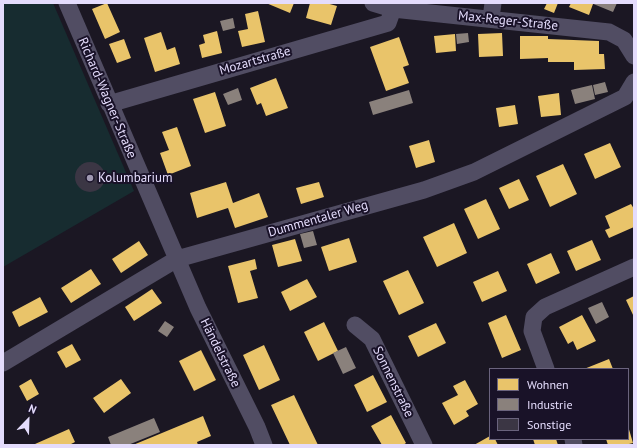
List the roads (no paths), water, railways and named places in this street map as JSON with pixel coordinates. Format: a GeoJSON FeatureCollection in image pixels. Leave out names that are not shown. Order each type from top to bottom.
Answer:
{"type":"FeatureCollection","features":[{"type":"Feature","properties":{"kind":"street","name":"Richard-Wagner-Straße"},"geometry":{"type":"LineString","coordinates":[[67,3],[109,104],[177,259]]}},
{"type":"Feature","properties":{"kind":"street","name":"Max-Reger-Straße"},"geometry":{"type":"LineString","coordinates":[[373,3],[393,9],[492,11],[609,32],[624,40],[634,56]]}},
{"type":"Feature","properties":{"kind":"street","name":"Mozartstraße"},"geometry":{"type":"LineString","coordinates":[[109,104],[388,22],[393,9]]}},
{"type":"Feature","properties":{"kind":"street","name":"Dummentaler Weg"},"geometry":{"type":"LineString","coordinates":[[3,363],[177,259],[424,190],[474,172],[625,97],[634,82]]}},
{"type":"Feature","properties":{"kind":"street","name":"Händelstraße"},"geometry":{"type":"LineString","coordinates":[[177,259],[198,308],[264,445]]}},
{"type":"Feature","properties":{"kind":"street"},"geometry":{"type":"LineString","coordinates":[[546,368],[532,331],[534,317],[545,307],[634,267]]}},
{"type":"Feature","properties":{"kind":"street","name":"Sonnenstraße"},"geometry":{"type":"LineString","coordinates":[[355,325],[372,339],[424,445]]}},
{"type":"Feature","properties":{"kind":"place","name":"Kolumbarium"},"geometry":{"type":"Point","coordinates":[90,178]}}]}
